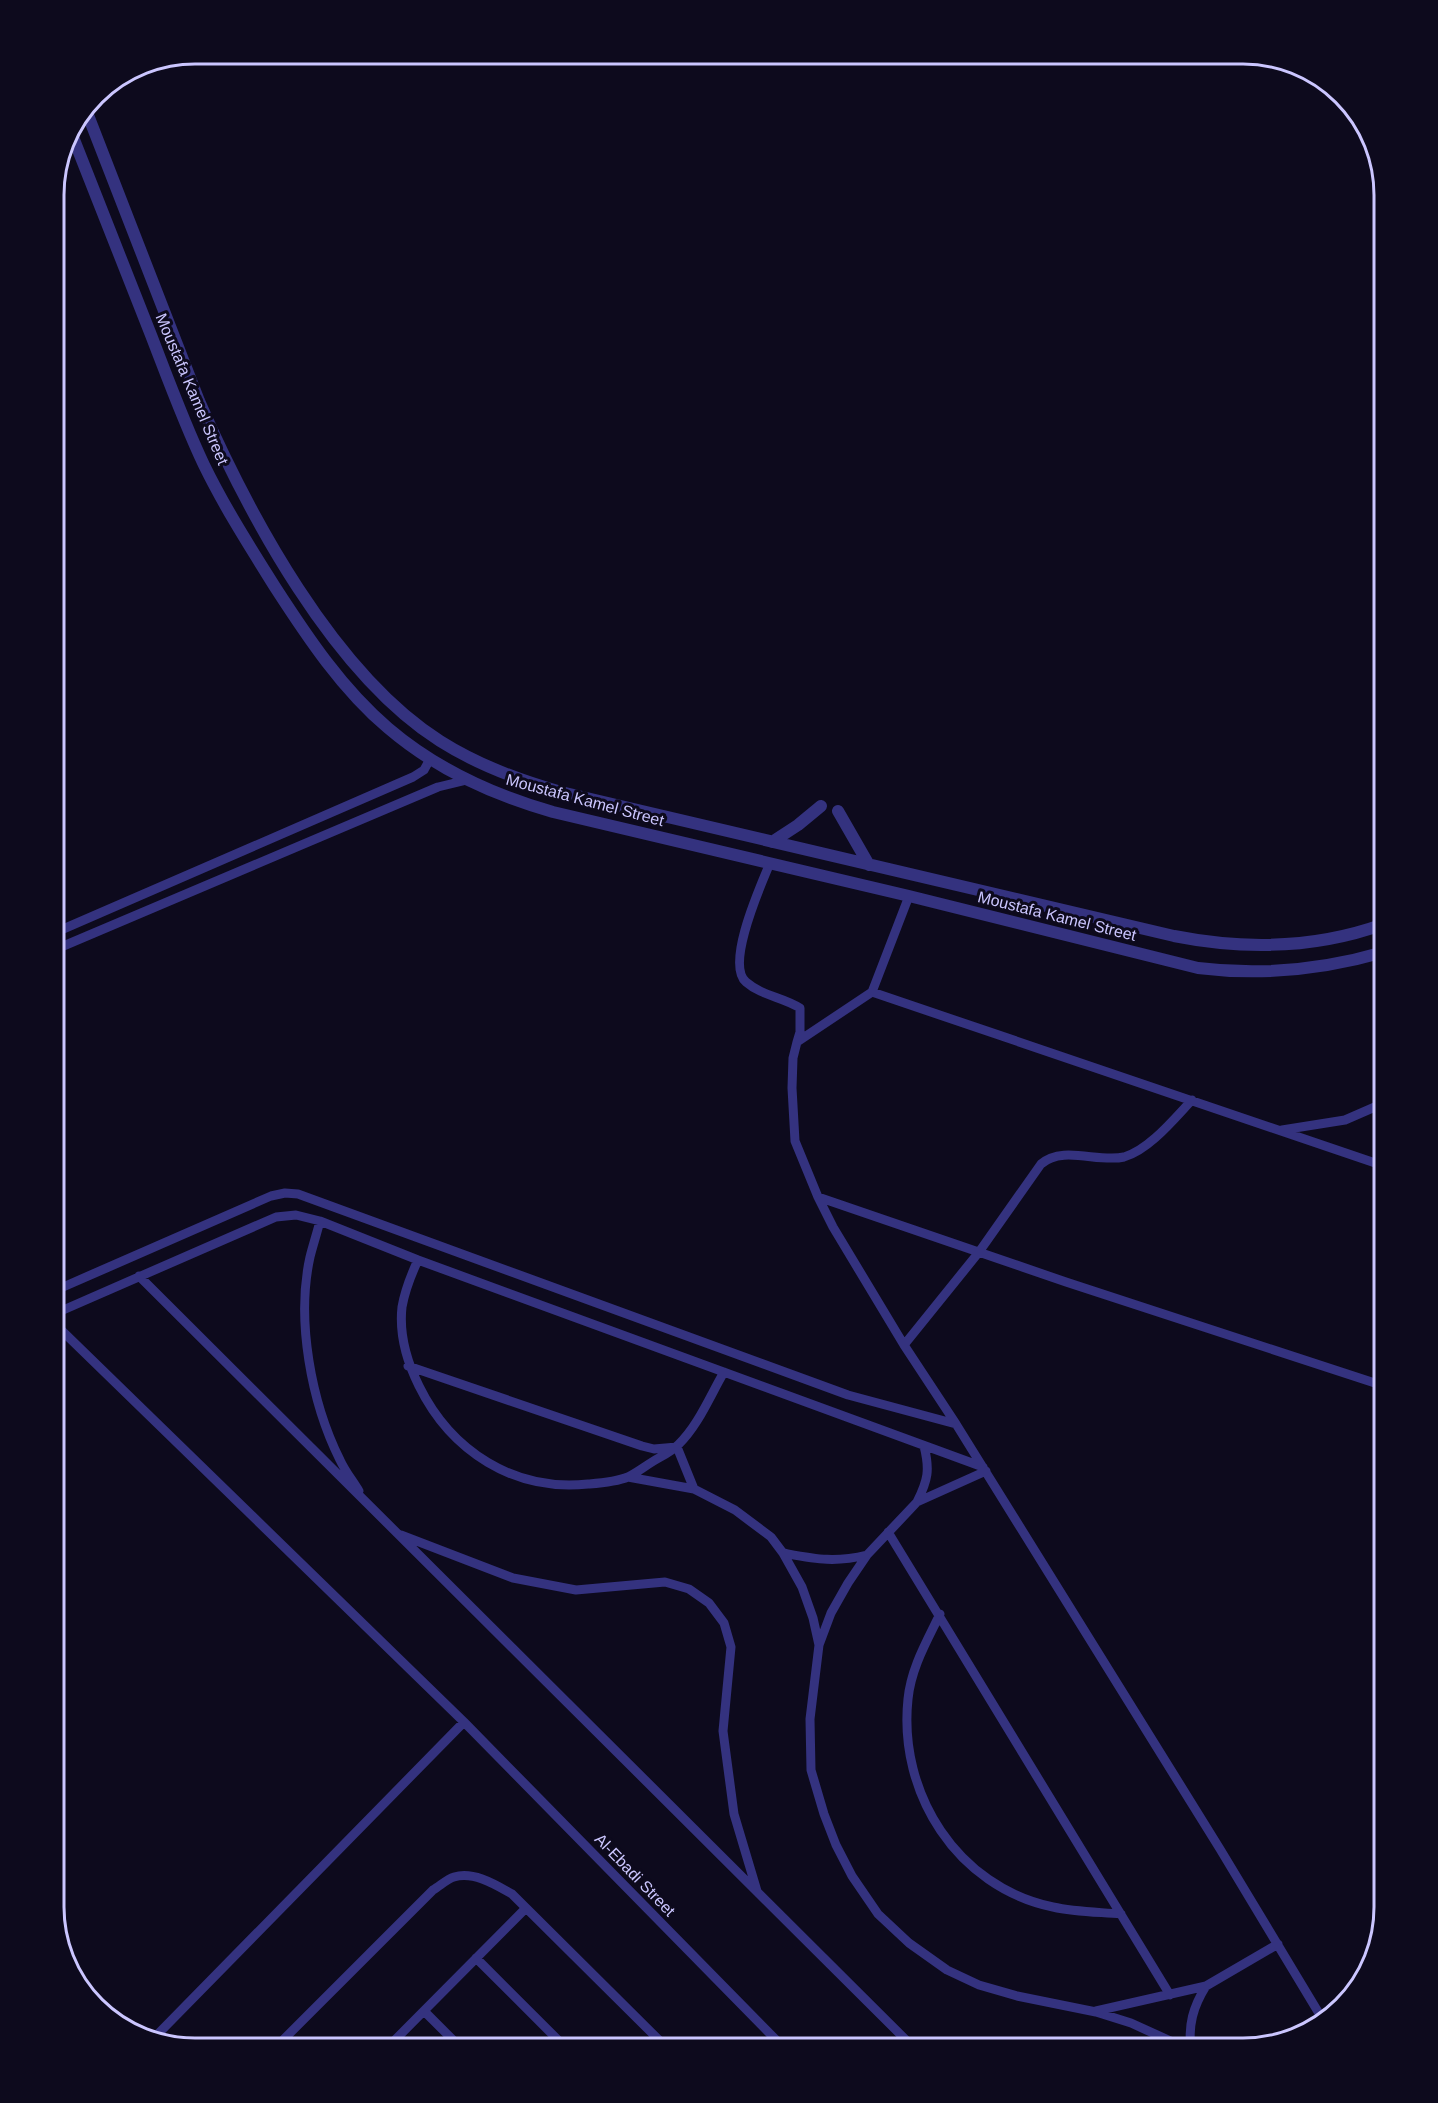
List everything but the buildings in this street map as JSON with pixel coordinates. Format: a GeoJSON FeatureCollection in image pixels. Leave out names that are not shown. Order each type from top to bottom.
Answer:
{"type":"FeatureCollection","features":[{"type":"Feature","properties":{"kind":"street","name":"Moustafa Kamel Street"},"geometry":{"type":"LineString","coordinates":[[89,120],[199,401],[261,526],[297,583],[357,668],[404,714],[439,740],[478,763],[519,780],[561,792],[1174,936],[1219,944],[1257,946],[1314,942],[1342,937],[1374,927]]}},
{"type":"Feature","properties":{"kind":"street","name":"Moustafa Kamel Street"},"geometry":{"type":"LineString","coordinates":[[75,143],[189,433],[223,501],[310,640],[360,703],[388,729],[430,759],[467,780],[517,802],[1168,961],[1229,971],[1290,971],[1352,961],[1374,955]]}},
{"type":"Feature","properties":{"kind":"street"},"geometry":{"type":"LineString","coordinates":[[81,157],[84,149],[88,147],[100,149]]}},
{"type":"Feature","properties":{"kind":"street"},"geometry":{"type":"LineString","coordinates":[[280,594],[297,583]]}},
{"type":"Feature","properties":{"kind":"street"},"geometry":{"type":"LineString","coordinates":[[65,928],[418,774],[430,759]]}},
{"type":"Feature","properties":{"kind":"street"},"geometry":{"type":"LineString","coordinates":[[65,945],[438,786],[467,780]]}},
{"type":"Feature","properties":{"kind":"street"},"geometry":{"type":"LineString","coordinates":[[772,842],[821,806]]}},
{"type":"Feature","properties":{"kind":"street"},"geometry":{"type":"LineString","coordinates":[[838,811],[869,865]]}},
{"type":"Feature","properties":{"kind":"street"},"geometry":{"type":"LineString","coordinates":[[806,872],[811,851]]}},
{"type":"Feature","properties":{"kind":"street"},"geometry":{"type":"LineString","coordinates":[[823,876],[828,855]]}},
{"type":"Feature","properties":{"kind":"street"},"geometry":{"type":"LineString","coordinates":[[770,863],[744,931],[740,974],[744,981],[765,995],[800,1008],[800,1032],[793,1058],[795,1141],[818,1197],[833,1227],[904,1345],[985,1469],[1319,2013]]}},
{"type":"Feature","properties":{"kind":"street"},"geometry":{"type":"LineString","coordinates":[[797,1042],[872,992],[909,896]]}},
{"type":"Feature","properties":{"kind":"street"},"geometry":{"type":"LineString","coordinates":[[872,992],[1374,1163]]}},
{"type":"Feature","properties":{"kind":"street"},"geometry":{"type":"LineString","coordinates":[[904,1345],[980,1252],[1041,1164],[1049,1158],[1063,1156],[1122,1157],[1138,1151],[1168,1126],[1192,1100]]}},
{"type":"Feature","properties":{"kind":"street"},"geometry":{"type":"LineString","coordinates":[[1280,1130],[1345,1120],[1374,1107]]}},
{"type":"Feature","properties":{"kind":"street"},"geometry":{"type":"LineString","coordinates":[[64,1286],[272,1196],[285,1193],[298,1194],[848,1395],[956,1424]]}},
{"type":"Feature","properties":{"kind":"street"},"geometry":{"type":"LineString","coordinates":[[818,1197],[1374,1383]]}},
{"type":"Feature","properties":{"kind":"street"},"geometry":{"type":"LineString","coordinates":[[64,1309],[276,1217],[296,1215],[320,1221],[418,1260],[985,1469]]}},
{"type":"Feature","properties":{"kind":"street"},"geometry":{"type":"LineString","coordinates":[[320,1221],[310,1259],[305,1310],[308,1362],[320,1412],[332,1441],[340,1460],[367,1504]]}},
{"type":"Feature","properties":{"kind":"street"},"geometry":{"type":"LineString","coordinates":[[418,1260],[407,1283],[402,1309],[408,1366],[423,1396],[440,1421],[461,1444],[485,1462],[513,1475],[543,1483],[573,1486],[603,1483],[628,1477],[677,1447],[688,1434],[724,1372]]}},
{"type":"Feature","properties":{"kind":"street"},"geometry":{"type":"LineString","coordinates":[[139,1276],[904,2038]]}},
{"type":"Feature","properties":{"kind":"street","name":"Al-Ebadi Street"},"geometry":{"type":"LineString","coordinates":[[64,1333],[464,1722],[774,2038]]}},
{"type":"Feature","properties":{"kind":"street"},"geometry":{"type":"LineString","coordinates":[[408,1366],[642,1446],[654,1449],[677,1447]]}},
{"type":"Feature","properties":{"kind":"street"},"geometry":{"type":"LineString","coordinates":[[924,1446],[928,1465],[926,1485],[917,1502],[867,1555],[848,1583],[831,1613],[819,1645],[810,1719],[811,1770],[836,1845],[852,1876],[878,1914],[918,1950],[947,1970],[979,1985],[1017,1996],[1096,2012],[1131,2023],[1165,2038]]}},
{"type":"Feature","properties":{"kind":"street"},"geometry":{"type":"LineString","coordinates":[[677,1447],[694,1489]]}},
{"type":"Feature","properties":{"kind":"street"},"geometry":{"type":"LineString","coordinates":[[917,1502],[985,1469]]}},
{"type":"Feature","properties":{"kind":"street"},"geometry":{"type":"LineString","coordinates":[[628,1477],[694,1489],[735,1510],[771,1537],[802,1587],[813,1618],[819,1645]]}},
{"type":"Feature","properties":{"kind":"street"},"geometry":{"type":"LineString","coordinates":[[888,1532],[1170,1995]]}},
{"type":"Feature","properties":{"kind":"street"},"geometry":{"type":"LineString","coordinates":[[396,1533],[513,1578],[576,1590],[665,1582],[689,1589],[709,1603],[724,1623],[731,1647],[723,1731],[734,1814],[758,1894]]}},
{"type":"Feature","properties":{"kind":"street"},"geometry":{"type":"LineString","coordinates":[[783,1553],[816,1559],[844,1560],[867,1555]]}},
{"type":"Feature","properties":{"kind":"street"},"geometry":{"type":"LineString","coordinates":[[939,1614],[916,1663],[908,1697],[906,1732],[911,1766],[922,1799],[939,1830],[961,1857],[988,1879],[1019,1896],[1052,1907],[1121,1914]]}},
{"type":"Feature","properties":{"kind":"street"},"geometry":{"type":"LineString","coordinates":[[159,2033],[464,1722]]}},
{"type":"Feature","properties":{"kind":"street"},"geometry":{"type":"LineString","coordinates":[[286,2038],[434,1890],[454,1877],[475,1877],[495,1883],[512,1894],[655,2038]]}},
{"type":"Feature","properties":{"kind":"street"},"geometry":{"type":"LineString","coordinates":[[397,2038],[526,1908]]}},
{"type":"Feature","properties":{"kind":"street"},"geometry":{"type":"LineString","coordinates":[[1096,2012],[1206,1986],[1278,1944]]}},
{"type":"Feature","properties":{"kind":"street"},"geometry":{"type":"LineString","coordinates":[[476,1958],[556,2038]]}},
{"type":"Feature","properties":{"kind":"street"},"geometry":{"type":"LineString","coordinates":[[1190,2038],[1191,2017],[1206,1986]]}},
{"type":"Feature","properties":{"kind":"street"},"geometry":{"type":"LineString","coordinates":[[424,2011],[451,2038]]}}]}
